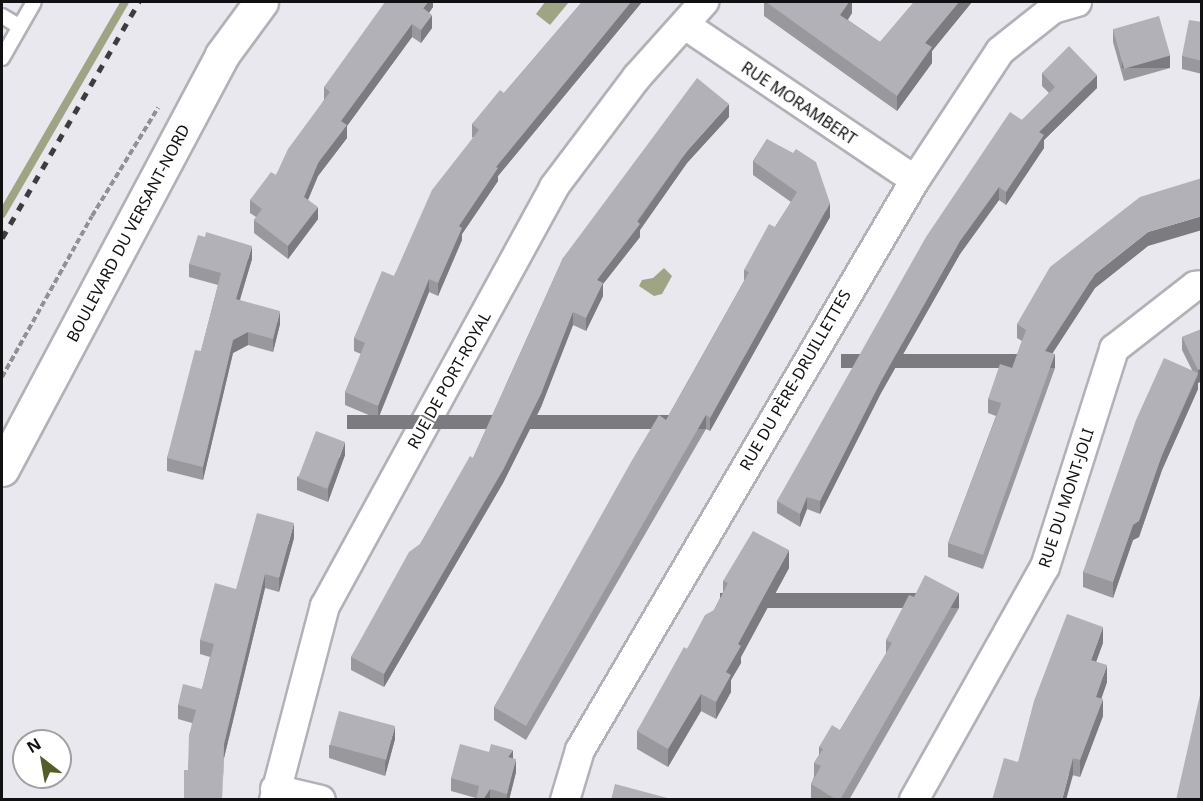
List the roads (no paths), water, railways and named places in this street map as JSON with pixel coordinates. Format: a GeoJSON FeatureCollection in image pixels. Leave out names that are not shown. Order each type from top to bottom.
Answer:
{"type":"FeatureCollection","features":[{"type":"Feature","properties":{"kind":"street","name":"BOULEVARD DU VERSANT-NORD"},"geometry":{"type":"LineString","coordinates":[[2,469],[222,55],[261,2]]}},
{"type":"Feature","properties":{"kind":"street","name":"RUE DE PORT-ROYAL"},"geometry":{"type":"LineString","coordinates":[[274,794],[325,606],[554,187],[637,77],[704,2]]}},
{"type":"Feature","properties":{"kind":"street","name":"RUE DU PÈRE-DRUILLETTES"},"geometry":{"type":"LineString","coordinates":[[565,800],[580,750],[915,180],[999,51],[1053,9],[1077,2]]}},
{"type":"Feature","properties":{"kind":"street","name":"RUE MORAMBERT"},"geometry":{"type":"LineString","coordinates":[[684,25],[915,180]]}},
{"type":"Feature","properties":{"kind":"street","name":"RUE DU MONT-JOLI"},"geometry":{"type":"LineString","coordinates":[[915,800],[1045,567],[1114,349],[1195,286],[1202,285]]}},
{"type":"Feature","properties":{"kind":"street"},"geometry":{"type":"LineString","coordinates":[[274,794],[321,800]]}},
{"type":"Feature","properties":{"kind":"lane"},"geometry":{"type":"LineString","coordinates":[[2,58],[17,25],[34,2]]}},
{"type":"Feature","properties":{"kind":"lane"},"geometry":{"type":"LineString","coordinates":[[2,16],[17,25]]}},
{"type":"Feature","properties":{"kind":"waterway"},"geometry":{"type":"LineString","coordinates":[[2,214],[125,2]]}},
{"type":"Feature","properties":{"kind":"railway"},"geometry":{"type":"LineString","coordinates":[[2,238],[139,2]]}}]}
